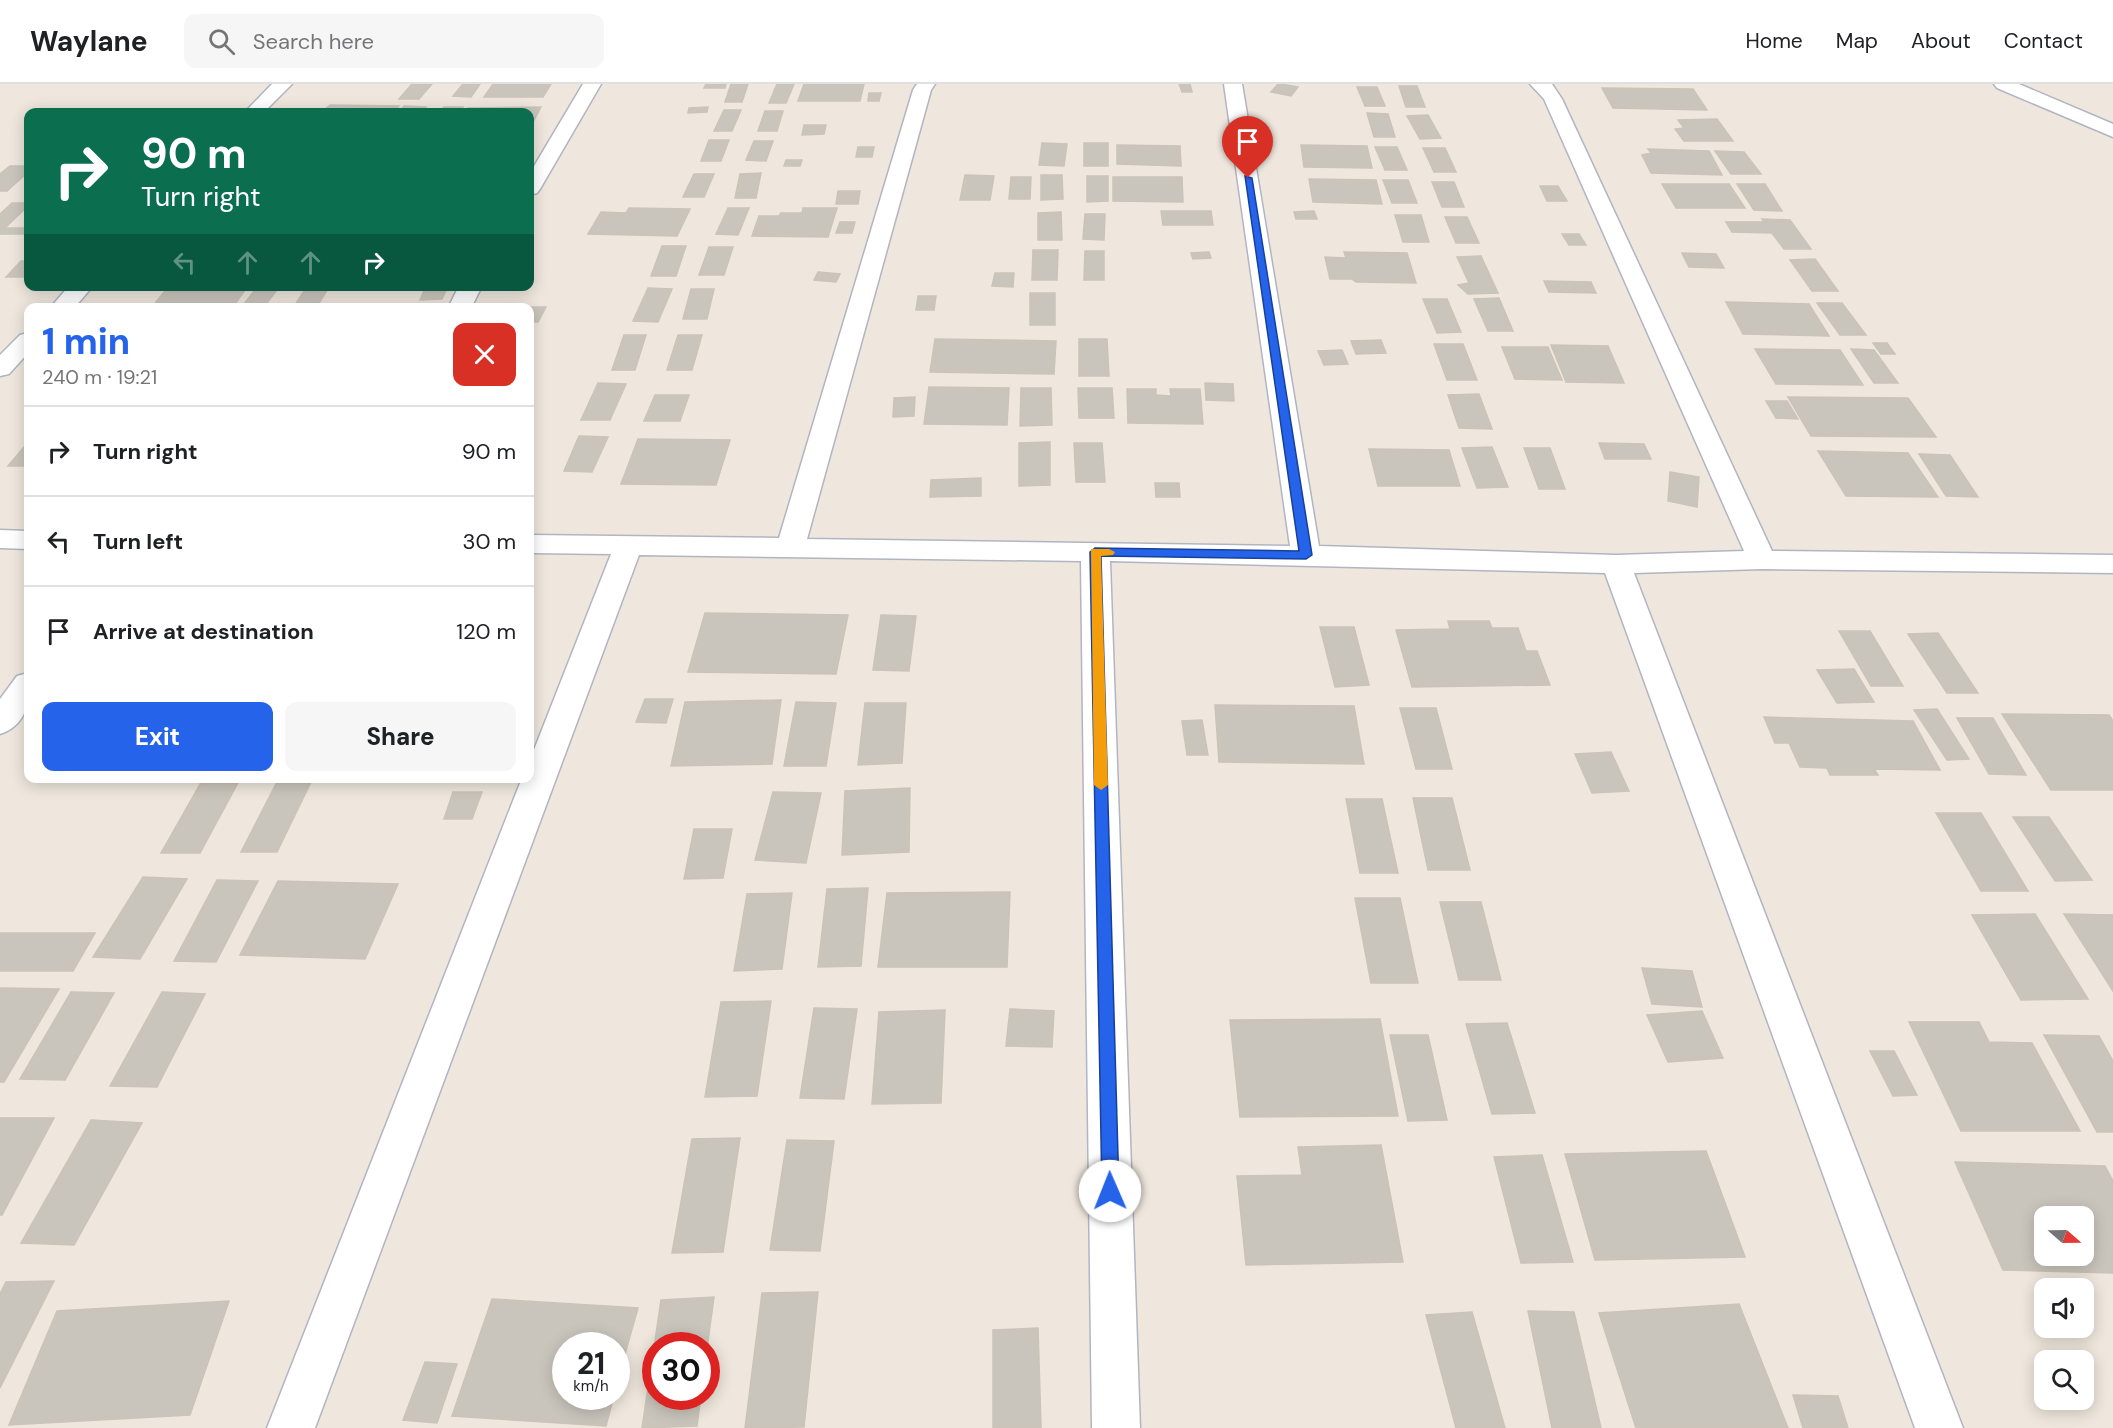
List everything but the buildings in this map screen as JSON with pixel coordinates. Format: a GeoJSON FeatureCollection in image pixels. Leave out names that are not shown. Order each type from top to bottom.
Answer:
{"type":"FeatureCollection","features":[{"type":"Feature","properties":{"kind":"street"},"geometry":{"type":"LineString","coordinates":[[259,108],[283,84]]}},
{"type":"Feature","properties":{"kind":"street"},"geometry":{"type":"LineString","coordinates":[[534,182],[592,84]]}},
{"type":"Feature","properties":{"kind":"street"},"geometry":{"type":"LineString","coordinates":[[790,548],[922,90],[926,84]]}},
{"type":"Feature","properties":{"kind":"street"},"geometry":{"type":"LineString","coordinates":[[1233,84],[1306,555]]}},
{"type":"Feature","properties":{"kind":"street"},"geometry":{"type":"LineString","coordinates":[[1539,84],[1553,99],[1762,560]]}},
{"type":"Feature","properties":{"kind":"street"},"geometry":{"type":"LineString","coordinates":[[2003,84],[2113,131]]}},
{"type":"Feature","properties":{"kind":"street"},"geometry":{"type":"LineString","coordinates":[[66,303],[77,291]]}},
{"type":"Feature","properties":{"kind":"street"},"geometry":{"type":"LineString","coordinates":[[0,369],[24,344]]}},
{"type":"Feature","properties":{"kind":"street"},"geometry":{"type":"LineString","coordinates":[[0,539],[24,540]]}},
{"type":"Feature","properties":{"kind":"street"},"geometry":{"type":"LineString","coordinates":[[534,544],[1306,555],[1616,564],[1762,560],[2110,568]]}},
{"type":"Feature","properties":{"kind":"street"},"geometry":{"type":"LineString","coordinates":[[291,1428],[628,546]]}},
{"type":"Feature","properties":{"kind":"street"},"geometry":{"type":"LineString","coordinates":[[1095,552],[1116,1428]]}},
{"type":"Feature","properties":{"kind":"street"},"geometry":{"type":"LineString","coordinates":[[1616,564],[1940,1428]]}},
{"type":"Feature","properties":{"kind":"street"},"geometry":{"type":"LineString","coordinates":[[0,722],[24,689]]}},
{"type":"Feature","properties":{"kind":"slow traffic"},"geometry":{"type":"LineString","coordinates":[[1101,785],[1095,552],[1109,552]]}},
{"type":"Feature","properties":{"kind":"route"},"geometry":{"type":"LineString","coordinates":[[1110,1191],[1095,552],[1306,555],[1248,178]]}}]}
